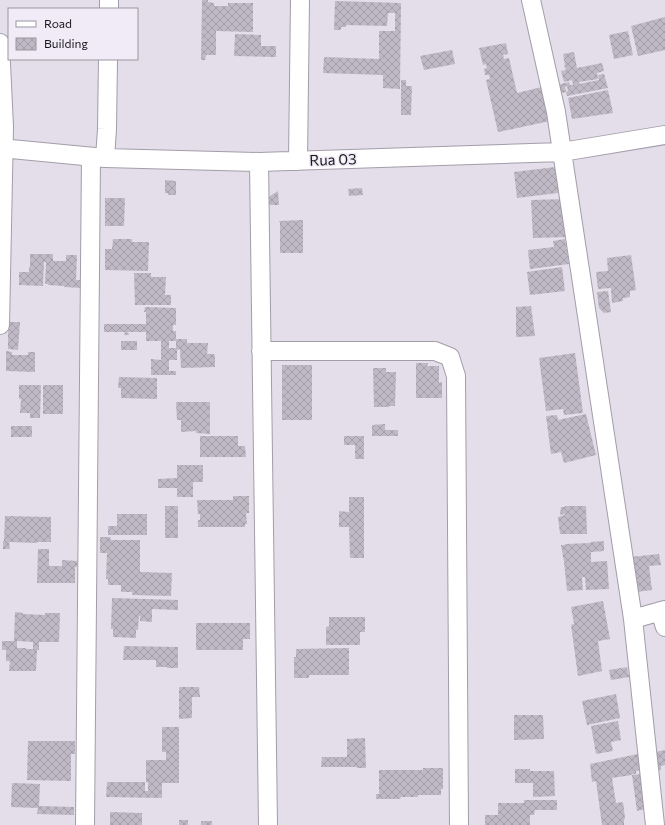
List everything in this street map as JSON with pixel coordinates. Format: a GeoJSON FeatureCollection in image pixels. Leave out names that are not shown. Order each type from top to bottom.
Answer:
{"type":"FeatureCollection","features":[{"type":"Feature","properties":{"kind":"street"},"geometry":{"type":"LineString","coordinates":[[298,161],[300,0]]}},
{"type":"Feature","properties":{"kind":"street"},"geometry":{"type":"LineString","coordinates":[[531,0],[556,112],[633,619],[655,825]]}},
{"type":"Feature","properties":{"kind":"street"},"geometry":{"type":"LineString","coordinates":[[0,42],[4,127],[2,148],[0,325]]}},
{"type":"Feature","properties":{"kind":"street"},"geometry":{"type":"LineString","coordinates":[[85,825],[98,158],[107,129],[108,60]]}},
{"type":"Feature","properties":{"kind":"street","name":"Rua 03"},"geometry":{"type":"LineString","coordinates":[[2,148],[98,158],[259,162],[562,152],[665,135]]}},
{"type":"Feature","properties":{"kind":"street"},"geometry":{"type":"LineString","coordinates":[[259,162],[268,825]]}},
{"type":"Feature","properties":{"kind":"street"},"geometry":{"type":"LineString","coordinates":[[261,351],[435,351],[450,357],[456,376],[459,825]]}},
{"type":"Feature","properties":{"kind":"street"},"geometry":{"type":"LineString","coordinates":[[633,619],[663,616]]}},
{"type":"Feature","properties":{"kind":"building"},"geometry":{"type":"Polygon","coordinates":[[[202,0],[208,0],[208,2],[214,3],[214,6],[228,6],[228,3],[253,3],[253,32],[216,31],[216,55],[206,55],[205,60],[201,60],[202,0]]]}},
{"type":"Feature","properties":{"kind":"building"},"geometry":{"type":"Polygon","coordinates":[[[335,1],[401,3],[400,89],[383,88],[383,75],[323,73],[324,57],[379,59],[379,31],[395,31],[395,13],[388,13],[387,26],[346,25],[346,27],[341,27],[341,30],[334,30],[335,1]]]}},
{"type":"Feature","properties":{"kind":"building"},"geometry":{"type":"Polygon","coordinates":[[[665,17],[665,50],[638,56],[631,26],[665,17]]]}},
{"type":"Feature","properties":{"kind":"building"},"geometry":{"type":"Polygon","coordinates":[[[628,31],[633,55],[614,59],[609,35],[628,31]]]}},
{"type":"Feature","properties":{"kind":"building"},"geometry":{"type":"Polygon","coordinates":[[[235,34],[261,35],[261,46],[276,46],[276,57],[234,56],[235,34]]]}},
{"type":"Feature","properties":{"kind":"building"},"geometry":{"type":"Polygon","coordinates":[[[506,43],[508,54],[503,55],[504,59],[509,58],[517,93],[569,82],[570,85],[573,85],[572,80],[564,82],[561,71],[566,70],[563,54],[574,52],[577,68],[602,63],[604,71],[597,73],[598,79],[579,82],[579,84],[599,80],[598,75],[604,74],[608,88],[567,96],[566,92],[553,95],[550,121],[498,132],[486,80],[490,79],[489,75],[485,75],[484,69],[487,68],[486,64],[483,65],[479,48],[506,43]],[[567,86],[565,87],[566,92],[568,91],[567,86]]]}},
{"type":"Feature","properties":{"kind":"building"},"geometry":{"type":"Polygon","coordinates":[[[452,50],[455,64],[424,70],[420,56],[452,50]]]}},
{"type":"Feature","properties":{"kind":"building"},"geometry":{"type":"Polygon","coordinates":[[[401,80],[406,80],[406,86],[412,86],[411,115],[401,115],[401,80]]]}},
{"type":"Feature","properties":{"kind":"building"},"geometry":{"type":"Polygon","coordinates":[[[608,90],[613,113],[572,119],[568,98],[608,90]]]}},
{"type":"Feature","properties":{"kind":"building"},"geometry":{"type":"Polygon","coordinates":[[[564,166],[566,192],[517,198],[514,172],[564,166]]]}},
{"type":"Feature","properties":{"kind":"building"},"geometry":{"type":"Polygon","coordinates":[[[165,180],[176,181],[176,195],[168,195],[168,193],[165,193],[165,180]]]}},
{"type":"Feature","properties":{"kind":"building"},"geometry":{"type":"Polygon","coordinates":[[[362,188],[363,195],[349,196],[348,189],[362,188]]]}},
{"type":"Feature","properties":{"kind":"building"},"geometry":{"type":"Polygon","coordinates":[[[278,191],[279,205],[255,205],[267,198],[278,191]]]}},
{"type":"Feature","properties":{"kind":"building"},"geometry":{"type":"Polygon","coordinates":[[[105,198],[125,198],[124,226],[105,226],[105,198]]]}},
{"type":"Feature","properties":{"kind":"building"},"geometry":{"type":"Polygon","coordinates":[[[567,199],[569,237],[533,238],[531,200],[567,199]]]}},
{"type":"Feature","properties":{"kind":"building"},"geometry":{"type":"Polygon","coordinates":[[[303,220],[303,253],[280,253],[279,221],[303,220]]]}},
{"type":"Feature","properties":{"kind":"building"},"geometry":{"type":"Polygon","coordinates":[[[113,239],[132,239],[132,242],[149,242],[148,271],[105,270],[105,249],[112,249],[113,239]]]}},
{"type":"Feature","properties":{"kind":"building"},"geometry":{"type":"Polygon","coordinates":[[[565,239],[569,264],[530,269],[528,250],[554,247],[553,241],[565,239]]]}},
{"type":"Feature","properties":{"kind":"building"},"geometry":{"type":"Polygon","coordinates":[[[30,254],[53,254],[53,261],[66,261],[66,255],[77,255],[76,280],[82,280],[82,288],[45,284],[46,262],[44,262],[43,286],[19,285],[19,272],[29,272],[30,254]]]}},
{"type":"Feature","properties":{"kind":"building"},"geometry":{"type":"Polygon","coordinates":[[[631,255],[636,290],[630,291],[630,297],[623,298],[623,301],[612,303],[611,288],[598,289],[596,272],[608,271],[607,258],[631,255]]]}},
{"type":"Feature","properties":{"kind":"building"},"geometry":{"type":"Polygon","coordinates":[[[562,267],[565,291],[530,295],[527,272],[562,267]]]}},
{"type":"Feature","properties":{"kind":"building"},"geometry":{"type":"Polygon","coordinates":[[[134,273],[151,273],[151,277],[166,277],[165,295],[171,295],[171,305],[135,305],[134,273]]]}},
{"type":"Feature","properties":{"kind":"building"},"geometry":{"type":"Polygon","coordinates":[[[608,291],[611,312],[604,313],[599,308],[597,292],[608,291]]]}},
{"type":"Feature","properties":{"kind":"building"},"geometry":{"type":"Polygon","coordinates":[[[531,306],[535,336],[516,337],[516,307],[531,306]]]}},
{"type":"Feature","properties":{"kind":"building"},"geometry":{"type":"Polygon","coordinates":[[[145,307],[176,308],[176,325],[173,325],[173,331],[176,331],[176,339],[187,339],[187,343],[208,343],[207,354],[214,354],[215,367],[181,368],[180,349],[177,350],[177,360],[169,360],[169,371],[176,371],[176,375],[151,375],[151,359],[161,360],[161,341],[146,341],[146,332],[128,332],[129,335],[124,335],[125,332],[104,332],[104,324],[146,324],[146,312],[144,312],[145,307]],[[169,341],[169,348],[176,348],[176,341],[169,341]]]}},
{"type":"Feature","properties":{"kind":"building"},"geometry":{"type":"Polygon","coordinates":[[[8,322],[20,322],[18,350],[8,349],[8,322]]]}},
{"type":"Feature","properties":{"kind":"building"},"geometry":{"type":"Polygon","coordinates":[[[121,341],[137,341],[137,350],[121,350],[121,341]]]}},
{"type":"Feature","properties":{"kind":"building"},"geometry":{"type":"Polygon","coordinates":[[[6,351],[12,352],[12,355],[28,355],[28,352],[35,352],[35,372],[6,371],[6,351]]]}},
{"type":"Feature","properties":{"kind":"building"},"geometry":{"type":"Polygon","coordinates":[[[575,353],[583,413],[564,415],[563,409],[546,411],[539,358],[575,353]]]}},
{"type":"Feature","properties":{"kind":"building"},"geometry":{"type":"Polygon","coordinates":[[[416,363],[428,363],[427,366],[439,366],[439,383],[442,382],[442,398],[416,398],[416,363]]]}},
{"type":"Feature","properties":{"kind":"building"},"geometry":{"type":"Polygon","coordinates":[[[282,365],[312,365],[312,420],[282,420],[282,365]]]}},
{"type":"Feature","properties":{"kind":"building"},"geometry":{"type":"Polygon","coordinates":[[[373,368],[386,368],[386,372],[396,372],[395,406],[374,407],[373,368]]]}},
{"type":"Feature","properties":{"kind":"building"},"geometry":{"type":"Polygon","coordinates":[[[119,377],[157,378],[157,399],[121,398],[121,388],[118,388],[119,377]]]}},
{"type":"Feature","properties":{"kind":"building"},"geometry":{"type":"Polygon","coordinates":[[[19,385],[41,385],[40,418],[30,418],[30,413],[20,413],[21,399],[19,399],[19,385]]]}},
{"type":"Feature","properties":{"kind":"building"},"geometry":{"type":"Polygon","coordinates":[[[43,385],[63,385],[63,414],[43,414],[43,385]]]}},
{"type":"Feature","properties":{"kind":"building"},"geometry":{"type":"Polygon","coordinates":[[[176,402],[210,402],[210,434],[196,433],[196,431],[181,432],[181,420],[177,420],[176,402]]]}},
{"type":"Feature","properties":{"kind":"building"},"geometry":{"type":"Polygon","coordinates":[[[586,414],[596,455],[564,463],[561,452],[551,454],[546,416],[557,415],[558,420],[586,414]]]}},
{"type":"Feature","properties":{"kind":"building"},"geometry":{"type":"Polygon","coordinates":[[[385,424],[385,430],[398,430],[398,436],[372,436],[372,425],[385,424]]]}},
{"type":"Feature","properties":{"kind":"building"},"geometry":{"type":"Polygon","coordinates":[[[11,426],[32,426],[32,437],[11,437],[11,426]]]}},
{"type":"Feature","properties":{"kind":"building"},"geometry":{"type":"Polygon","coordinates":[[[200,436],[238,436],[238,446],[245,446],[246,457],[200,457],[200,436]]]}},
{"type":"Feature","properties":{"kind":"building"},"geometry":{"type":"Polygon","coordinates":[[[344,436],[364,436],[364,459],[355,459],[355,445],[344,445],[344,436]]]}},
{"type":"Feature","properties":{"kind":"building"},"geometry":{"type":"Polygon","coordinates":[[[177,465],[203,465],[203,482],[193,482],[193,497],[177,497],[177,488],[158,488],[158,479],[177,478],[177,465]]]}},
{"type":"Feature","properties":{"kind":"building"},"geometry":{"type":"Polygon","coordinates":[[[233,496],[249,496],[249,513],[246,513],[247,524],[245,524],[245,527],[198,527],[200,514],[198,514],[197,500],[233,500],[233,496]]]}},
{"type":"Feature","properties":{"kind":"building"},"geometry":{"type":"Polygon","coordinates":[[[349,497],[364,497],[364,558],[350,558],[349,527],[339,527],[339,511],[349,512],[349,497]]]}},
{"type":"Feature","properties":{"kind":"building"},"geometry":{"type":"Polygon","coordinates":[[[165,506],[178,506],[178,538],[165,538],[165,506]]]}},
{"type":"Feature","properties":{"kind":"building"},"geometry":{"type":"Polygon","coordinates":[[[586,506],[587,534],[560,534],[558,517],[565,515],[560,515],[561,507],[586,506]]]}},
{"type":"Feature","properties":{"kind":"building"},"geometry":{"type":"Polygon","coordinates":[[[117,514],[147,514],[147,535],[108,535],[108,526],[117,526],[117,514]]]}},
{"type":"Feature","properties":{"kind":"building"},"geometry":{"type":"Polygon","coordinates":[[[5,516],[51,517],[51,542],[9,542],[10,549],[3,549],[5,516]]]}},
{"type":"Feature","properties":{"kind":"building"},"geometry":{"type":"Polygon","coordinates":[[[100,537],[110,537],[111,540],[140,540],[140,572],[172,573],[171,596],[132,595],[132,592],[121,592],[121,585],[108,585],[108,579],[106,579],[107,553],[100,553],[100,537]]]}},
{"type":"Feature","properties":{"kind":"building"},"geometry":{"type":"Polygon","coordinates":[[[604,541],[604,551],[591,552],[591,562],[607,561],[609,589],[586,590],[585,577],[582,577],[583,590],[567,591],[561,545],[604,541]]]}},
{"type":"Feature","properties":{"kind":"building"},"geometry":{"type":"Polygon","coordinates":[[[38,549],[49,549],[49,566],[62,566],[62,560],[77,561],[77,567],[75,567],[75,583],[37,583],[38,549]]]}},
{"type":"Feature","properties":{"kind":"building"},"geometry":{"type":"Polygon","coordinates":[[[659,554],[661,565],[649,566],[652,590],[635,592],[630,557],[659,554]]]}},
{"type":"Feature","properties":{"kind":"building"},"geometry":{"type":"Polygon","coordinates":[[[112,598],[178,600],[178,610],[152,609],[152,622],[140,621],[139,616],[136,638],[113,637],[113,629],[111,629],[112,598]]]}},
{"type":"Feature","properties":{"kind":"building"},"geometry":{"type":"Polygon","coordinates":[[[603,601],[610,639],[598,641],[602,671],[578,676],[571,625],[574,624],[571,607],[603,601]]]}},
{"type":"Feature","properties":{"kind":"building"},"geometry":{"type":"Polygon","coordinates":[[[15,612],[45,615],[45,613],[60,613],[59,642],[39,642],[36,671],[9,671],[10,661],[6,661],[6,650],[2,650],[2,641],[14,641],[15,612]],[[17,641],[17,648],[33,649],[33,642],[17,641]]]}},
{"type":"Feature","properties":{"kind":"building"},"geometry":{"type":"Polygon","coordinates":[[[329,617],[365,617],[365,632],[360,632],[360,645],[326,645],[326,627],[329,626],[329,617]]]}},
{"type":"Feature","properties":{"kind":"building"},"geometry":{"type":"Polygon","coordinates":[[[196,623],[250,623],[250,639],[243,639],[243,650],[196,650],[196,623]]]}},
{"type":"Feature","properties":{"kind":"building"},"geometry":{"type":"Polygon","coordinates":[[[124,646],[178,647],[178,668],[156,667],[156,660],[123,660],[124,646]]]}},
{"type":"Feature","properties":{"kind":"building"},"geometry":{"type":"Polygon","coordinates":[[[349,648],[349,675],[309,675],[309,678],[294,678],[294,657],[296,657],[296,649],[349,648]]]}},
{"type":"Feature","properties":{"kind":"building"},"geometry":{"type":"Polygon","coordinates":[[[627,667],[629,677],[611,680],[609,670],[627,667]]]}},
{"type":"Feature","properties":{"kind":"building"},"geometry":{"type":"Polygon","coordinates":[[[179,687],[199,687],[200,697],[192,697],[192,718],[179,719],[179,687]]]}},
{"type":"Feature","properties":{"kind":"building"},"geometry":{"type":"Polygon","coordinates":[[[616,694],[620,718],[587,725],[582,701],[616,694]]]}},
{"type":"Feature","properties":{"kind":"building"},"geometry":{"type":"Polygon","coordinates":[[[514,715],[543,715],[544,739],[514,740],[514,715]]]}},
{"type":"Feature","properties":{"kind":"building"},"geometry":{"type":"Polygon","coordinates":[[[618,721],[621,740],[611,742],[613,751],[596,754],[591,726],[618,721]]]}},
{"type":"Feature","properties":{"kind":"building"},"geometry":{"type":"Polygon","coordinates":[[[162,727],[179,727],[179,783],[162,783],[162,798],[106,797],[107,782],[145,782],[145,791],[148,791],[148,782],[146,782],[146,760],[166,760],[166,752],[162,752],[162,727]]]}},
{"type":"Feature","properties":{"kind":"building"},"geometry":{"type":"Polygon","coordinates":[[[365,738],[366,768],[321,767],[322,757],[347,757],[347,739],[365,738]]]}},
{"type":"Feature","properties":{"kind":"building"},"geometry":{"type":"Polygon","coordinates":[[[28,741],[75,741],[75,754],[71,754],[71,781],[27,780],[28,741]]]}},
{"type":"Feature","properties":{"kind":"building"},"geometry":{"type":"Polygon","coordinates":[[[665,750],[665,765],[661,766],[661,770],[657,771],[655,752],[665,750]]]}},
{"type":"Feature","properties":{"kind":"building"},"geometry":{"type":"Polygon","coordinates":[[[638,754],[641,770],[636,771],[636,774],[612,778],[616,803],[623,802],[625,818],[624,825],[602,825],[596,781],[592,782],[590,764],[638,754]]]}},
{"type":"Feature","properties":{"kind":"building"},"geometry":{"type":"Polygon","coordinates":[[[423,768],[443,768],[443,789],[441,789],[441,795],[418,795],[418,797],[401,797],[400,799],[376,799],[376,794],[379,794],[379,770],[423,770],[423,768]]]}},
{"type":"Feature","properties":{"kind":"building"},"geometry":{"type":"Polygon","coordinates":[[[515,769],[530,769],[530,771],[554,771],[555,796],[533,797],[533,783],[515,783],[515,769]]]}},
{"type":"Feature","properties":{"kind":"building"},"geometry":{"type":"Polygon","coordinates":[[[641,774],[645,809],[637,811],[632,775],[641,774]]]}},
{"type":"Feature","properties":{"kind":"building"},"geometry":{"type":"Polygon","coordinates":[[[12,783],[40,784],[39,806],[74,807],[74,815],[37,814],[38,808],[11,807],[12,783]]]}},
{"type":"Feature","properties":{"kind":"building"},"geometry":{"type":"Polygon","coordinates":[[[524,800],[557,800],[557,810],[535,810],[534,815],[530,815],[530,825],[485,825],[485,815],[498,815],[498,803],[524,803],[524,800]]]}},
{"type":"Feature","properties":{"kind":"building"},"geometry":{"type":"Polygon","coordinates":[[[110,812],[142,813],[142,825],[110,825],[110,812]]]}},
{"type":"Feature","properties":{"kind":"building"},"geometry":{"type":"Polygon","coordinates":[[[179,820],[188,820],[188,825],[179,825],[179,820]]]}},
{"type":"Feature","properties":{"kind":"building"},"geometry":{"type":"Polygon","coordinates":[[[201,821],[212,821],[212,825],[201,825],[201,821]]]}}]}
